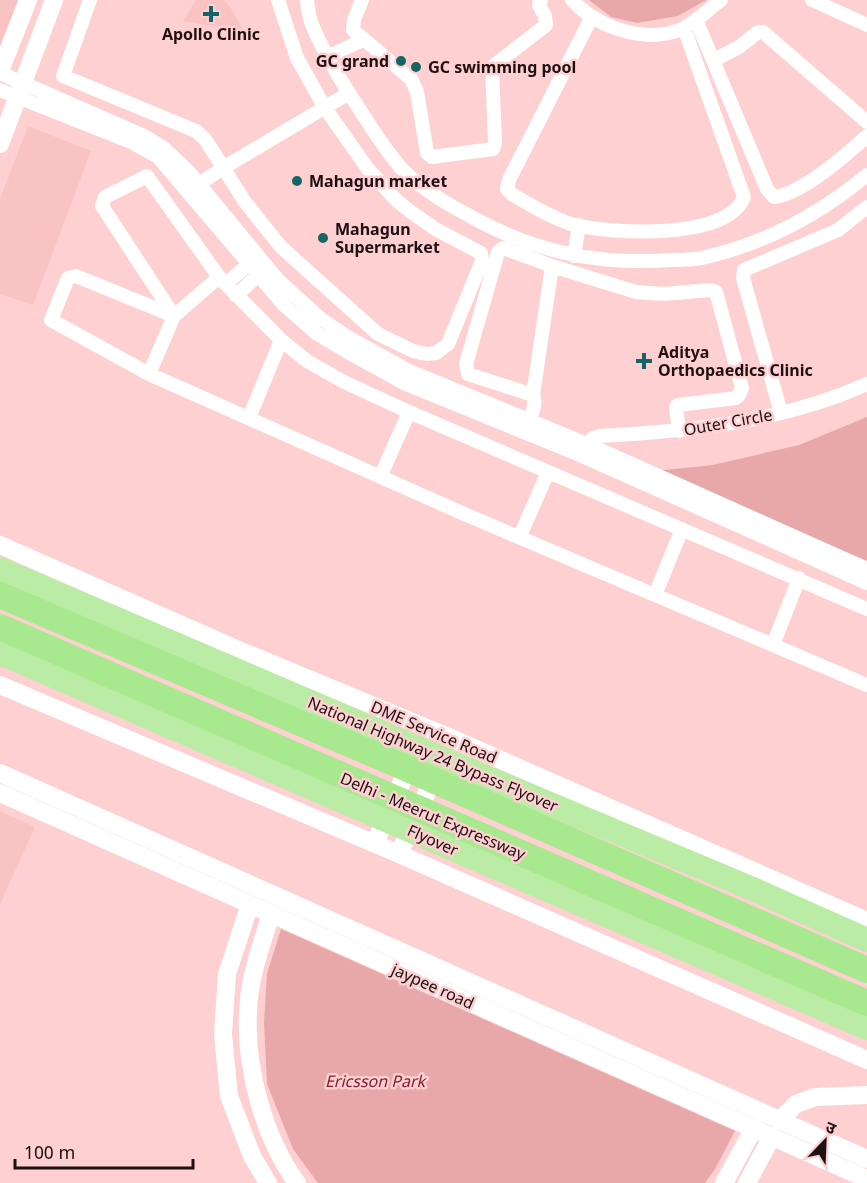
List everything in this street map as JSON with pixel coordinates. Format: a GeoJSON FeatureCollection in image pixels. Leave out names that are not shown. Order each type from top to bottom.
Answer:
{"type":"FeatureCollection","features":[{"type":"Feature","properties":{"kind":"highway","name":"National Highway 24 Bypass Flyover"},"geometry":{"type":"LineString","coordinates":[[0,569],[753,889],[867,940]]}},
{"type":"Feature","properties":{"kind":"highway","name":"Delhi - Meerut Expressway"},"geometry":{"type":"LineString","coordinates":[[0,595],[400,766],[867,970]]}},
{"type":"Feature","properties":{"kind":"highway","name":"Delhi - Meerut Expressway"},"geometry":{"type":"LineString","coordinates":[[0,627],[867,1003]]}},
{"type":"Feature","properties":{"kind":"highway","name":"Flyover"},"geometry":{"type":"LineString","coordinates":[[0,653],[867,1028]]}},
{"type":"Feature","properties":{"kind":"street"},"geometry":{"type":"LineString","coordinates":[[21,91],[0,72],[28,0]]}},
{"type":"Feature","properties":{"kind":"street"},"geometry":{"type":"LineString","coordinates":[[0,144],[54,0]]}},
{"type":"Feature","properties":{"kind":"street"},"geometry":{"type":"LineString","coordinates":[[90,0],[63,76],[196,131],[205,139],[245,202],[281,247],[378,334],[413,351],[426,354],[436,353],[448,344],[482,261],[481,253],[424,222],[396,200],[368,169],[325,108],[292,48],[278,0]]}},
{"type":"Feature","properties":{"kind":"street"},"geometry":{"type":"LineString","coordinates":[[307,0],[312,26],[349,93],[389,154],[421,185],[453,207],[520,241],[574,256],[615,261],[704,258],[747,246],[785,229],[822,208],[867,175]]}},
{"type":"Feature","properties":{"kind":"street"},"geometry":{"type":"LineString","coordinates":[[362,0],[352,26],[356,34],[405,73],[415,85],[427,153],[429,156],[436,157],[493,149],[495,143],[492,67],[546,25],[545,16],[539,5],[541,0]]}},
{"type":"Feature","properties":{"kind":"street"},"geometry":{"type":"LineString","coordinates":[[572,0],[591,18],[605,25],[634,33],[668,33],[690,24],[722,0]]}},
{"type":"Feature","properties":{"kind":"street"},"geometry":{"type":"LineString","coordinates":[[812,0],[867,25]]}},
{"type":"Feature","properties":{"kind":"street"},"geometry":{"type":"LineString","coordinates":[[591,18],[507,184],[507,189],[513,195],[549,215],[579,225],[636,233],[672,230],[710,223],[736,210],[744,197],[690,24]]}},
{"type":"Feature","properties":{"kind":"street"},"geometry":{"type":"LineString","coordinates":[[690,24],[714,60],[767,189],[774,197],[784,196],[837,163],[867,136]]}},
{"type":"Feature","properties":{"kind":"street"},"geometry":{"type":"LineString","coordinates":[[714,60],[739,47],[758,32],[762,32],[867,122]]}},
{"type":"Feature","properties":{"kind":"street"},"geometry":{"type":"LineString","coordinates":[[329,56],[363,40]]}},
{"type":"Feature","properties":{"kind":"street"},"geometry":{"type":"LineString","coordinates":[[0,90],[21,91],[155,141],[178,161],[194,188],[257,266],[283,304],[303,322],[346,351],[406,384],[584,450]]}},
{"type":"Feature","properties":{"kind":"street"},"geometry":{"type":"LineString","coordinates":[[194,188],[223,168],[349,93]]}},
{"type":"Feature","properties":{"kind":"street"},"geometry":{"type":"LineString","coordinates":[[174,316],[102,206],[105,197],[147,176],[222,280],[281,340],[307,361],[344,382],[409,412],[867,609]]}},
{"type":"Feature","properties":{"kind":"street"},"geometry":{"type":"LineString","coordinates":[[782,413],[743,278],[744,270],[838,230],[867,207]]}},
{"type":"Feature","properties":{"kind":"street"},"geometry":{"type":"LineString","coordinates":[[822,208],[838,230]]}},
{"type":"Feature","properties":{"kind":"street"},"geometry":{"type":"LineString","coordinates":[[574,256],[579,225]]}},
{"type":"Feature","properties":{"kind":"street"},"geometry":{"type":"LineString","coordinates":[[533,395],[468,374],[466,364],[500,249],[503,248],[636,292],[664,294],[710,290],[716,292],[742,388],[741,392],[736,398],[678,405],[676,407],[679,431]]}},
{"type":"Feature","properties":{"kind":"street"},"geometry":{"type":"LineString","coordinates":[[149,374],[174,316],[222,280],[257,266]]}},
{"type":"Feature","properties":{"kind":"street"},"geometry":{"type":"LineString","coordinates":[[236,296],[257,266]]}},
{"type":"Feature","properties":{"kind":"street"},"geometry":{"type":"LineString","coordinates":[[257,266],[351,339],[409,371],[529,421],[584,450],[758,528],[867,583]]}},
{"type":"Feature","properties":{"kind":"street"},"geometry":{"type":"LineString","coordinates":[[529,421],[534,407],[533,395],[552,266]]}},
{"type":"Feature","properties":{"kind":"street"},"geometry":{"type":"LineString","coordinates":[[174,316],[76,276],[68,278],[51,320],[149,374],[462,513],[867,686]]}},
{"type":"Feature","properties":{"kind":"street"},"geometry":{"type":"LineString","coordinates":[[249,417],[281,340]]}},
{"type":"Feature","properties":{"kind":"street","name":"Outer Circle"},"geometry":{"type":"LineString","coordinates":[[584,450],[600,436],[713,427],[782,413],[867,384]]}},
{"type":"Feature","properties":{"kind":"street"},"geometry":{"type":"LineString","coordinates":[[381,476],[409,412]]}},
{"type":"Feature","properties":{"kind":"street"},"geometry":{"type":"LineString","coordinates":[[520,536],[548,472]]}},
{"type":"Feature","properties":{"kind":"street"},"geometry":{"type":"LineString","coordinates":[[758,528],[867,569]]}},
{"type":"Feature","properties":{"kind":"street"},"geometry":{"type":"LineString","coordinates":[[655,595],[682,529]]}},
{"type":"Feature","properties":{"kind":"street","name":"DME Service Road"},"geometry":{"type":"LineString","coordinates":[[0,545],[234,648],[451,738],[867,921]]}},
{"type":"Feature","properties":{"kind":"street"},"geometry":{"type":"LineString","coordinates":[[773,645],[799,578]]}},
{"type":"Feature","properties":{"kind":"street"},"geometry":{"type":"LineString","coordinates":[[0,685],[375,843],[867,1060]]}},
{"type":"Feature","properties":{"kind":"street"},"geometry":{"type":"LineString","coordinates":[[375,843],[427,728]]}},
{"type":"Feature","properties":{"kind":"street"},"geometry":{"type":"LineString","coordinates":[[399,854],[451,738]]}},
{"type":"Feature","properties":{"kind":"street"},"geometry":{"type":"LineString","coordinates":[[0,773],[527,1017],[776,1128],[867,1159]]}},
{"type":"Feature","properties":{"kind":"street","name":"jaypee road"},"geometry":{"type":"LineString","coordinates":[[0,793],[271,914],[527,1017],[754,1128],[776,1128],[867,1179]]}},
{"type":"Feature","properties":{"kind":"street"},"geometry":{"type":"LineString","coordinates":[[250,904],[227,974],[223,1034],[229,1096],[252,1156],[268,1183]]}},
{"type":"Feature","properties":{"kind":"street"},"geometry":{"type":"LineString","coordinates":[[271,914],[256,960],[248,1012],[251,1070],[268,1128],[297,1183]]}},
{"type":"Feature","properties":{"kind":"street"},"geometry":{"type":"LineString","coordinates":[[747,1183],[776,1128],[796,1104],[814,1097],[867,1095]]}},
{"type":"Feature","properties":{"kind":"street"},"geometry":{"type":"LineString","coordinates":[[724,1183],[754,1128]]}},
{"type":"Feature","properties":{"kind":"shaded area"},"geometry":{"type":"Polygon","coordinates":[[[0,0],[28,0],[0,70],[0,0]]]}},
{"type":"Feature","properties":{"kind":"shaded area","name":"Apollo Clinic"},"geometry":{"type":"Polygon","coordinates":[[[196,0],[224,0],[244,31],[183,21],[196,0]]]}},
{"type":"Feature","properties":{"kind":"shaded area"},"geometry":{"type":"Polygon","coordinates":[[[28,126],[91,151],[33,305],[0,294],[0,199],[28,126]]]}},
{"type":"Feature","properties":{"kind":"shaded area"},"geometry":{"type":"Polygon","coordinates":[[[0,811],[35,827],[0,904],[0,811]]]}},
{"type":"Feature","properties":{"kind":"green space"},"geometry":{"type":"Polygon","coordinates":[[[589,0],[706,0],[678,16],[637,23],[611,17],[589,0]]]}},
{"type":"Feature","properties":{"kind":"green space"},"geometry":{"type":"Polygon","coordinates":[[[867,417],[867,561],[646,472],[713,465],[799,445],[867,417]]]}},
{"type":"Feature","properties":{"kind":"green space","name":"Ericsson Park"},"geometry":{"type":"Polygon","coordinates":[[[281,929],[735,1131],[705,1183],[318,1183],[293,1149],[267,1084],[264,1022],[267,974],[281,929]]]}},
{"type":"Feature","properties":{"kind":"place","name":"Apollo Clinic"},"geometry":{"type":"Point","coordinates":[211,14]}},
{"type":"Feature","properties":{"kind":"place","name":"GC grand"},"geometry":{"type":"Point","coordinates":[401,61]}},
{"type":"Feature","properties":{"kind":"place","name":"GC swimming pool"},"geometry":{"type":"Point","coordinates":[416,67]}},
{"type":"Feature","properties":{"kind":"place","name":"Mahagun market"},"geometry":{"type":"Point","coordinates":[297,181]}},
{"type":"Feature","properties":{"kind":"place","name":"Mahagun Supermarket"},"geometry":{"type":"Point","coordinates":[323,238]}},
{"type":"Feature","properties":{"kind":"place","name":"Aditya Orthopaedics Clinic"},"geometry":{"type":"Point","coordinates":[644,361]}}]}
